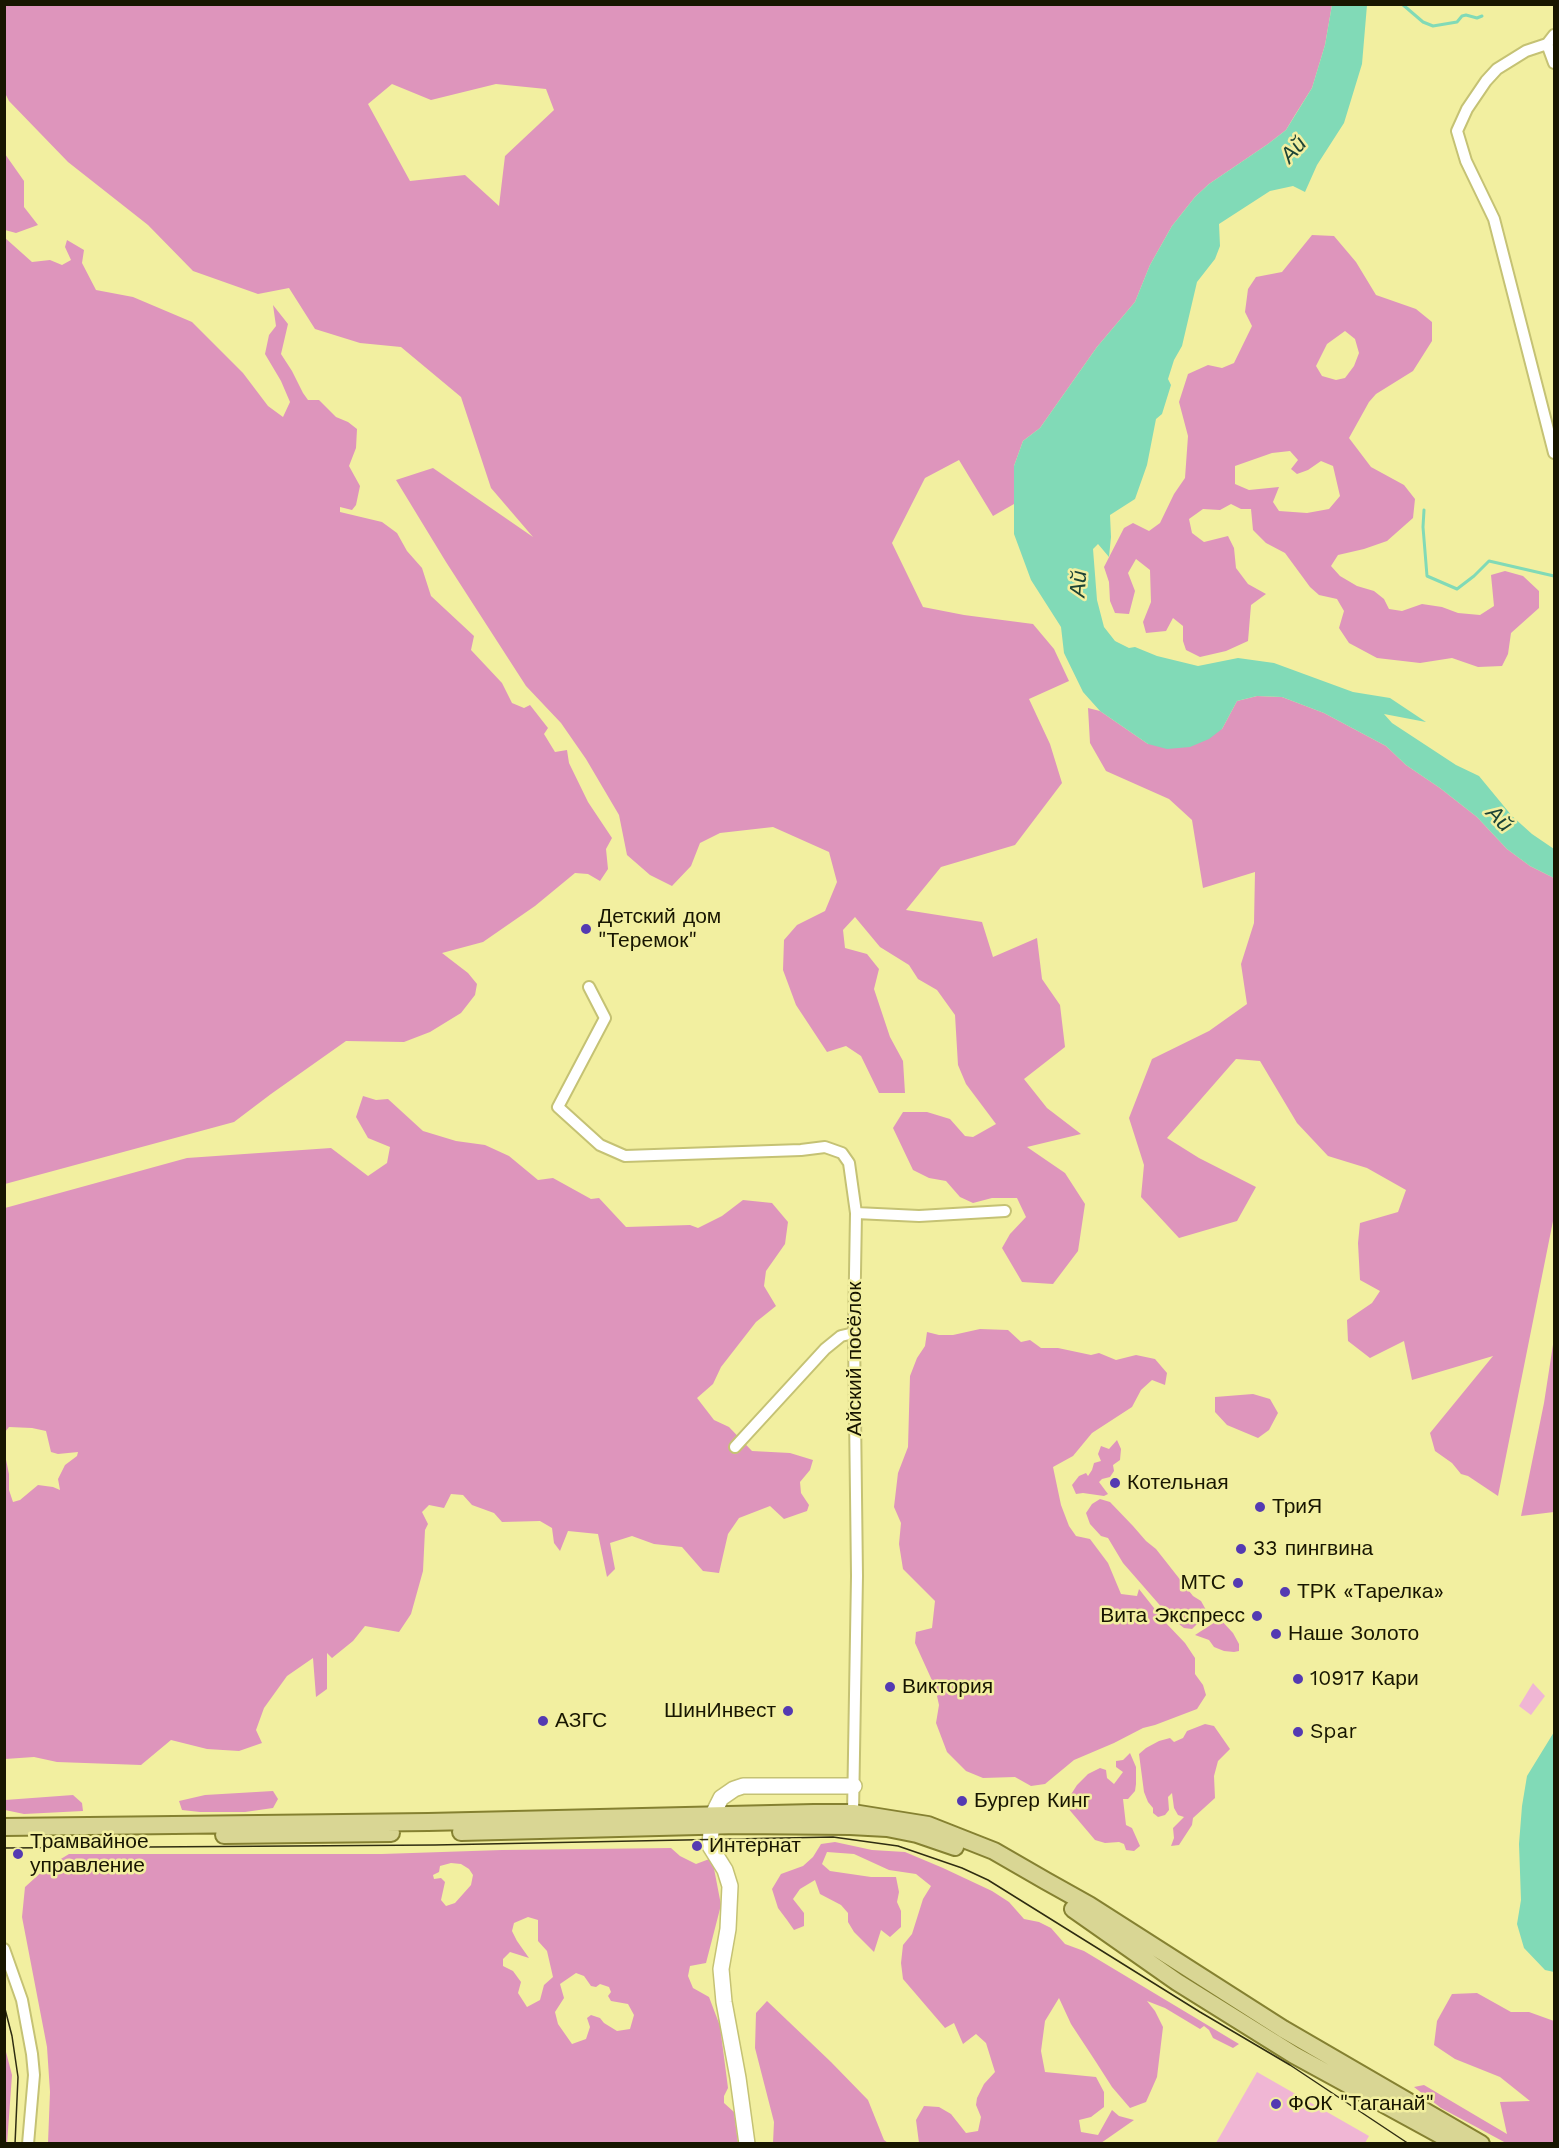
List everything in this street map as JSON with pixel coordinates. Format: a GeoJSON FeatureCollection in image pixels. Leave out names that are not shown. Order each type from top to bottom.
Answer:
{"type":"FeatureCollection","features":[{"type":"Feature","properties":{"kind":"main road"},"geometry":{"type":"LineString","coordinates":[[4,1827],[853,1814],[927,1825],[994,1851],[1089,1905],[1276,2035],[1457,2144]]}},
{"type":"Feature","properties":{"kind":"main road"},"geometry":{"type":"LineString","coordinates":[[4,1837],[314,1834],[714,1816],[782,1825],[887,1828],[917,1834],[986,1859],[1085,1917],[1177,1982],[1480,2144]]}},
{"type":"Feature","properties":{"kind":"street"},"geometry":{"type":"LineString","coordinates":[[1554,35],[1547,45],[1526,51],[1497,69],[1467,109],[1458,131],[1466,161],[1494,219],[1554,453]]}},
{"type":"Feature","properties":{"kind":"street"},"geometry":{"type":"LineString","coordinates":[[1547,45],[1554,63]]}},
{"type":"Feature","properties":{"kind":"street","name":"Айский посёлок"},"geometry":{"type":"LineString","coordinates":[[589,987],[605,1018],[558,1107],[600,1145],[625,1156],[825,1148],[842,1153],[849,1163],[856,1213],[854,1333],[857,1576],[853,1814]]}},
{"type":"Feature","properties":{"kind":"street"},"geometry":{"type":"LineString","coordinates":[[856,1213],[919,1216],[1005,1211]]}},
{"type":"Feature","properties":{"kind":"street"},"geometry":{"type":"LineString","coordinates":[[735,1448],[825,1349],[841,1336],[854,1333]]}},
{"type":"Feature","properties":{"kind":"street"},"geometry":{"type":"LineString","coordinates":[[747,2144],[724,2002],[721,1969],[728,1929],[730,1886],[725,1870],[711,1850],[714,1816],[721,1798],[743,1786],[854,1786]]}},
{"type":"Feature","properties":{"kind":"street"},"geometry":{"type":"LineString","coordinates":[[4,1949],[22,2000],[32,2054],[34,2075],[28,2144]]}},
{"type":"Feature","properties":{"kind":"shaded area"},"geometry":{"type":"Polygon","coordinates":[[[4,5],[1332,5],[1325,45],[1312,88],[1286,130],[1209,184],[1195,197],[1172,226],[1150,265],[1135,302],[1097,347],[1040,428],[1023,441],[1014,466],[1014,504],[993,516],[959,460],[925,478],[892,543],[923,607],[1033,624],[1054,649],[1069,681],[1029,699],[1050,744],[1062,783],[1015,845],[941,867],[906,910],[982,922],[993,957],[1037,938],[1042,979],[1060,1005],[1065,1047],[1024,1079],[1047,1108],[1081,1134],[1027,1147],[1065,1173],[1085,1204],[1078,1251],[1053,1284],[1022,1282],[1002,1248],[1010,1234],[1026,1217],[1017,1198],[992,1198],[973,1203],[960,1197],[946,1181],[929,1178],[913,1170],[893,1128],[903,1112],[927,1112],[950,1119],[965,1136],[973,1137],[996,1124],[966,1084],[958,1065],[955,1015],[937,990],[918,979],[909,965],[880,947],[855,917],[843,930],[845,948],[867,954],[879,969],[874,989],[890,1037],[903,1061],[905,1093],[879,1093],[861,1056],[846,1046],[827,1052],[796,1005],[783,970],[784,940],[797,925],[825,911],[837,882],[829,852],[773,827],[720,833],[700,843],[691,866],[672,886],[650,875],[627,855],[619,815],[586,759],[561,723],[526,686],[396,480],[433,468],[533,537],[491,488],[461,397],[401,347],[360,343],[315,329],[289,288],[258,294],[193,271],[148,225],[68,162],[9,101],[4,91],[4,5]],[[392,84],[368,104],[410,181],[465,175],[499,206],[505,156],[554,110],[546,89],[496,84],[431,100],[392,84]]]}},
{"type":"Feature","properties":{"kind":"shaded area"},"geometry":{"type":"Polygon","coordinates":[[[5,154],[24,181],[24,207],[38,225],[16,233],[5,230],[5,154]]]}},
{"type":"Feature","properties":{"kind":"shaded area"},"geometry":{"type":"Polygon","coordinates":[[[1312,235],[1334,236],[1356,262],[1376,295],[1416,309],[1432,322],[1432,341],[1413,371],[1376,394],[1349,438],[1371,467],[1404,485],[1415,499],[1413,518],[1387,541],[1338,555],[1331,566],[1340,576],[1357,586],[1374,591],[1384,599],[1389,609],[1402,611],[1422,604],[1442,607],[1458,613],[1480,615],[1494,606],[1491,575],[1505,571],[1523,576],[1539,591],[1539,608],[1511,633],[1508,654],[1502,666],[1478,667],[1452,658],[1420,663],[1377,658],[1349,643],[1339,628],[1344,611],[1337,599],[1319,595],[1310,587],[1285,553],[1266,543],[1253,530],[1251,509],[1241,509],[1231,504],[1220,510],[1203,509],[1189,519],[1192,533],[1204,542],[1228,536],[1234,548],[1236,568],[1248,584],[1266,594],[1251,605],[1248,641],[1226,651],[1200,657],[1186,650],[1183,641],[1183,626],[1173,618],[1166,631],[1146,633],[1143,622],[1151,602],[1150,570],[1136,559],[1128,573],[1135,591],[1129,614],[1115,613],[1110,601],[1109,582],[1104,567],[1124,528],[1133,523],[1149,531],[1160,523],[1174,494],[1185,478],[1188,436],[1179,402],[1188,374],[1208,365],[1222,368],[1234,363],[1252,326],[1245,312],[1248,289],[1256,277],[1282,272],[1312,235]],[[1345,331],[1327,344],[1316,366],[1322,376],[1336,380],[1345,378],[1354,366],[1359,353],[1355,339],[1345,331]],[[1290,451],[1272,453],[1235,466],[1235,484],[1249,490],[1279,487],[1273,502],[1279,511],[1307,513],[1329,509],[1340,496],[1333,466],[1321,461],[1297,474],[1291,469],[1298,460],[1290,451]]]}},
{"type":"Feature","properties":{"kind":"shaded area"},"geometry":{"type":"Polygon","coordinates":[[[4,237],[32,262],[50,260],[62,265],[71,260],[65,247],[67,240],[84,250],[82,263],[96,290],[133,297],[192,322],[243,373],[268,406],[283,417],[290,402],[265,354],[269,335],[276,326],[273,305],[288,324],[281,354],[303,393],[308,400],[319,400],[336,417],[357,429],[356,448],[349,466],[360,486],[356,505],[352,510],[340,507],[340,512],[382,522],[397,533],[407,551],[422,568],[431,596],[474,636],[471,650],[502,683],[512,703],[524,708],[530,705],[548,728],[544,734],[555,752],[567,750],[569,763],[588,802],[612,838],[606,849],[608,869],[600,881],[588,874],[575,873],[535,906],[483,942],[442,953],[468,973],[477,984],[475,995],[461,1013],[430,1032],[404,1042],[346,1041],[234,1122],[5,1184],[4,237]]]}},
{"type":"Feature","properties":{"kind":"shaded area"},"geometry":{"type":"Polygon","coordinates":[[[1257,696],[1282,697],[1324,713],[1386,746],[1406,765],[1477,817],[1507,849],[1530,866],[1554,878],[1554,1216],[1498,1496],[1468,1476],[1461,1474],[1452,1463],[1435,1451],[1430,1433],[1493,1356],[1412,1380],[1404,1341],[1370,1358],[1348,1341],[1347,1320],[1372,1303],[1380,1291],[1360,1280],[1358,1243],[1360,1223],[1398,1212],[1406,1190],[1367,1168],[1328,1156],[1297,1123],[1260,1061],[1236,1059],[1167,1138],[1199,1158],[1256,1187],[1237,1221],[1179,1238],[1141,1197],[1144,1165],[1129,1118],[1152,1059],[1209,1031],[1247,1004],[1241,964],[1254,923],[1255,872],[1203,888],[1192,820],[1169,799],[1106,771],[1090,743],[1088,708],[1100,711],[1148,744],[1222,729],[1237,701],[1257,696]]]}},
{"type":"Feature","properties":{"kind":"shaded area"},"geometry":{"type":"Polygon","coordinates":[[[363,1096],[376,1100],[388,1099],[423,1131],[456,1141],[485,1145],[509,1156],[538,1180],[553,1178],[591,1199],[599,1198],[626,1227],[690,1225],[698,1228],[722,1216],[743,1200],[772,1203],[788,1222],[785,1244],[766,1271],[764,1286],[776,1306],[756,1322],[721,1367],[713,1384],[697,1398],[714,1420],[729,1427],[752,1451],[790,1453],[813,1460],[810,1470],[800,1482],[801,1493],[809,1505],[807,1511],[784,1519],[770,1506],[739,1518],[728,1534],[719,1573],[703,1571],[682,1547],[654,1544],[632,1536],[610,1543],[615,1569],[607,1577],[598,1534],[568,1531],[560,1551],[554,1543],[552,1528],[540,1521],[502,1522],[494,1513],[472,1505],[463,1495],[451,1494],[444,1508],[429,1505],[422,1512],[428,1524],[425,1530],[423,1571],[411,1614],[399,1632],[365,1626],[353,1641],[332,1658],[327,1653],[327,1689],[316,1697],[313,1658],[287,1676],[264,1708],[256,1730],[262,1743],[239,1751],[207,1749],[171,1740],[141,1765],[57,1762],[34,1757],[5,1759],[4,1450],[9,1474],[9,1490],[13,1502],[20,1500],[38,1485],[60,1490],[58,1479],[65,1465],[77,1456],[78,1452],[58,1454],[51,1452],[46,1431],[9,1427],[5,1432],[5,1208],[187,1158],[331,1148],[368,1176],[387,1163],[390,1147],[368,1138],[356,1117],[363,1096]]]}},
{"type":"Feature","properties":{"kind":"shaded area"},"geometry":{"type":"Polygon","coordinates":[[[980,1329],[1008,1330],[1021,1342],[1030,1340],[1041,1348],[1058,1348],[1091,1355],[1099,1353],[1116,1360],[1136,1355],[1155,1359],[1167,1373],[1165,1385],[1152,1380],[1141,1390],[1132,1407],[1092,1433],[1073,1456],[1053,1467],[1061,1505],[1069,1526],[1076,1536],[1090,1539],[1108,1563],[1121,1594],[1137,1596],[1139,1589],[1185,1643],[1195,1658],[1195,1674],[1203,1685],[1206,1695],[1197,1709],[1143,1728],[1074,1760],[1045,1784],[1031,1786],[1015,1777],[983,1778],[966,1771],[947,1752],[936,1723],[939,1705],[935,1687],[915,1643],[916,1632],[932,1628],[935,1601],[903,1569],[899,1544],[901,1523],[894,1507],[898,1473],[908,1447],[910,1376],[925,1346],[927,1332],[953,1335],[980,1329]]]}},
{"type":"Feature","properties":{"kind":"shaded area"},"geometry":{"type":"Polygon","coordinates":[[[1554,1338],[1554,1512],[1521,1516],[1544,1403],[1554,1338]]]}},
{"type":"Feature","properties":{"kind":"shaded area"},"geometry":{"type":"Polygon","coordinates":[[[1253,1394],[1270,1399],[1278,1413],[1269,1430],[1258,1438],[1227,1425],[1215,1412],[1215,1397],[1253,1394]]]}},
{"type":"Feature","properties":{"kind":"shaded area"},"geometry":{"type":"Polygon","coordinates":[[[1117,1440],[1121,1449],[1120,1460],[1113,1465],[1114,1471],[1110,1477],[1099,1482],[1108,1494],[1104,1496],[1076,1494],[1072,1485],[1079,1476],[1086,1473],[1088,1476],[1094,1463],[1101,1461],[1098,1454],[1101,1446],[1109,1449],[1117,1440]]]}},
{"type":"Feature","properties":{"kind":"shaded area"},"geometry":{"type":"Polygon","coordinates":[[[1100,1499],[1110,1502],[1156,1549],[1193,1596],[1201,1601],[1206,1610],[1205,1616],[1192,1629],[1184,1628],[1171,1618],[1123,1563],[1108,1538],[1101,1536],[1090,1524],[1086,1513],[1092,1504],[1100,1499]]]}},
{"type":"Feature","properties":{"kind":"shaded area"},"geometry":{"type":"Polygon","coordinates":[[[1220,1619],[1233,1633],[1239,1644],[1239,1651],[1224,1651],[1214,1647],[1209,1640],[1195,1635],[1220,1619]]]}},
{"type":"Feature","properties":{"kind":"shaded area"},"geometry":{"type":"Polygon","coordinates":[[[1533,1683],[1545,1696],[1531,1715],[1519,1706],[1533,1683]]]}},
{"type":"Feature","properties":{"kind":"shaded area"},"geometry":{"type":"Polygon","coordinates":[[[1205,1724],[1214,1726],[1230,1749],[1218,1761],[1214,1776],[1215,1798],[1193,1818],[1192,1825],[1179,1845],[1171,1846],[1174,1838],[1173,1828],[1184,1817],[1178,1815],[1174,1808],[1172,1793],[1168,1797],[1169,1810],[1165,1815],[1158,1817],[1153,1813],[1153,1808],[1144,1792],[1139,1754],[1159,1741],[1170,1738],[1174,1742],[1183,1738],[1187,1731],[1205,1724]]]}},
{"type":"Feature","properties":{"kind":"shaded area"},"geometry":{"type":"Polygon","coordinates":[[[1130,1753],[1136,1767],[1135,1791],[1128,1799],[1123,1799],[1126,1825],[1132,1828],[1140,1846],[1134,1851],[1126,1850],[1124,1844],[1119,1842],[1105,1843],[1095,1840],[1067,1807],[1070,1796],[1077,1785],[1088,1774],[1100,1768],[1106,1770],[1107,1778],[1114,1784],[1123,1772],[1116,1767],[1116,1761],[1123,1760],[1130,1753]]]}},
{"type":"Feature","properties":{"kind":"shaded area"},"geometry":{"type":"Polygon","coordinates":[[[273,1791],[278,1799],[273,1808],[245,1812],[182,1810],[179,1801],[205,1795],[273,1791]]]}},
{"type":"Feature","properties":{"kind":"shaded area"},"geometry":{"type":"Polygon","coordinates":[[[73,1795],[82,1803],[83,1811],[24,1814],[5,1810],[5,1800],[73,1795]]]}},
{"type":"Feature","properties":{"kind":"shaded area"},"geometry":{"type":"Polygon","coordinates":[[[835,1842],[872,1850],[905,1852],[992,1891],[1009,1902],[1024,1919],[1039,1922],[1051,1928],[1065,1944],[1084,1951],[1239,2044],[1233,2048],[1213,2038],[1204,2026],[1200,2029],[1165,2008],[1147,2001],[1163,2027],[1157,2077],[1146,2102],[1130,2108],[1112,2087],[1071,2024],[1059,1998],[1045,2021],[1041,2051],[1045,2072],[1096,2077],[1104,2092],[1104,2107],[1091,2117],[1079,2120],[1081,2132],[1098,2135],[1112,2110],[1119,2116],[1134,2120],[1101,2143],[919,2143],[916,2120],[924,2106],[939,2107],[951,2114],[966,2133],[978,2131],[981,2117],[976,2105],[977,2098],[984,2084],[995,2072],[986,2043],[976,2034],[963,2044],[954,2023],[945,2028],[903,1979],[901,1963],[903,1945],[912,1934],[923,1899],[931,1886],[916,1874],[889,1870],[854,1854],[827,1852],[822,1864],[830,1871],[871,1877],[896,1877],[901,1927],[890,1937],[881,1930],[874,1952],[854,1932],[848,1922],[848,1913],[841,1905],[820,1894],[815,1880],[800,1889],[793,1899],[804,1913],[804,1926],[794,1930],[778,1908],[772,1889],[781,1874],[803,1866],[813,1857],[821,1844],[835,1842]]]}},
{"type":"Feature","properties":{"kind":"shaded area"},"geometry":{"type":"Polygon","coordinates":[[[671,1848],[680,1856],[696,1864],[712,1858],[721,1905],[706,1963],[690,1966],[688,1976],[693,1988],[709,1997],[720,2026],[728,2088],[724,2096],[724,2103],[734,2112],[738,2143],[48,2143],[50,2092],[47,2047],[22,1917],[25,1887],[46,1868],[69,1854],[382,1854],[671,1848]],[[451,1863],[440,1866],[439,1872],[433,1875],[434,1879],[441,1878],[445,1882],[441,1900],[446,1906],[455,1903],[471,1885],[473,1875],[461,1864],[451,1863]],[[528,1917],[514,1923],[512,1931],[529,1958],[510,1952],[503,1959],[503,1966],[513,1971],[521,1982],[518,1993],[527,2007],[540,2000],[544,1985],[553,1977],[547,1951],[538,1941],[538,1920],[528,1917]],[[576,1973],[560,1984],[564,1998],[555,2012],[558,2024],[572,2044],[586,2039],[590,2027],[587,2018],[591,2015],[600,2018],[617,2031],[630,2029],[634,2015],[628,2004],[611,2001],[608,1996],[611,1992],[609,1987],[600,1984],[596,1987],[591,1986],[584,1976],[576,1973]]]}},
{"type":"Feature","properties":{"kind":"shaded area"},"geometry":{"type":"Polygon","coordinates":[[[1477,1993],[1511,2012],[1529,2012],[1554,2021],[1554,2143],[1506,2143],[1441,2108],[1414,2087],[1424,2085],[1507,2134],[1500,2102],[1530,2101],[1500,2077],[1455,2059],[1434,2045],[1437,2021],[1452,1994],[1477,1993]]]}},
{"type":"Feature","properties":{"kind":"shaded area"},"geometry":{"type":"Polygon","coordinates":[[[767,2001],[868,2100],[884,2140],[888,2143],[773,2143],[774,2122],[755,2048],[756,2013],[767,2001]]]}},
{"type":"Feature","properties":{"kind":"shaded area"},"geometry":{"type":"Polygon","coordinates":[[[5,2048],[12,2075],[7,2144],[4,2143],[5,2048]]]}},
{"type":"Feature","properties":{"kind":"shaded area","name":"ФОК \"Таганай\""},"geometry":{"type":"Polygon","coordinates":[[[1257,2072],[1369,2136],[1365,2143],[1216,2143],[1257,2072]]]}},
{"type":"Feature","properties":{"kind":"water","name":"Ай"},"geometry":{"type":"Polygon","coordinates":[[[1332,5],[1367,5],[1362,64],[1344,123],[1317,165],[1305,192],[1293,186],[1270,191],[1219,224],[1220,246],[1215,259],[1197,282],[1182,346],[1174,360],[1168,379],[1171,385],[1162,414],[1156,419],[1147,465],[1135,499],[1110,515],[1109,557],[1098,544],[1093,549],[1097,600],[1104,627],[1115,641],[1129,648],[1135,647],[1157,656],[1198,666],[1238,658],[1274,663],[1353,692],[1390,698],[1426,722],[1384,714],[1392,723],[1456,765],[1479,776],[1512,816],[1554,849],[1554,878],[1530,866],[1507,849],[1477,817],[1406,765],[1386,746],[1324,713],[1282,697],[1257,696],[1237,701],[1222,729],[1209,739],[1190,747],[1167,749],[1148,744],[1100,711],[1083,692],[1064,653],[1061,627],[1031,580],[1014,534],[1014,466],[1023,441],[1040,428],[1097,347],[1135,302],[1150,265],[1172,226],[1195,197],[1209,184],[1286,130],[1312,88],[1325,45],[1332,5]]]}},
{"type":"Feature","properties":{"kind":"water"},"geometry":{"type":"Polygon","coordinates":[[[1554,1732],[1554,1972],[1545,1970],[1524,1948],[1517,1924],[1521,1900],[1519,1844],[1527,1776],[1554,1732]]]}},
{"type":"Feature","properties":{"kind":"waterway"},"geometry":{"type":"LineString","coordinates":[[1402,4],[1423,22],[1433,26],[1457,22],[1466,15],[1477,18],[1482,16]]}},
{"type":"Feature","properties":{"kind":"waterway"},"geometry":{"type":"LineString","coordinates":[[1424,510],[1427,576],[1457,589],[1489,561],[1554,576]]}},
{"type":"Feature","properties":{"kind":"tram line"},"geometry":{"type":"LineString","coordinates":[[4,1848],[435,1845],[833,1837],[898,1846],[962,1868],[988,1880],[1200,2012],[1290,2065],[1409,2144]]}},
{"type":"Feature","properties":{"kind":"tram line"},"geometry":{"type":"LineString","coordinates":[[4,2005],[12,2036],[18,2077],[15,2144]]}},
{"type":"Feature","properties":{"kind":"place","name":"Детский дом \"Теремок\""},"geometry":{"type":"Point","coordinates":[586,929]}},
{"type":"Feature","properties":{"kind":"place","name":"Котельная"},"geometry":{"type":"Point","coordinates":[1115,1483]}},
{"type":"Feature","properties":{"kind":"place","name":"ТриЯ"},"geometry":{"type":"Point","coordinates":[1260,1507]}},
{"type":"Feature","properties":{"kind":"place","name":"33 пингвина"},"geometry":{"type":"Point","coordinates":[1241,1549]}},
{"type":"Feature","properties":{"kind":"place","name":"МТС"},"geometry":{"type":"Point","coordinates":[1238,1583]}},
{"type":"Feature","properties":{"kind":"place","name":"ТРК «Тарелка»"},"geometry":{"type":"Point","coordinates":[1285,1592]}},
{"type":"Feature","properties":{"kind":"place","name":"Вита Экспресс"},"geometry":{"type":"Point","coordinates":[1257,1616]}},
{"type":"Feature","properties":{"kind":"place","name":"Наше Золото"},"geometry":{"type":"Point","coordinates":[1276,1634]}},
{"type":"Feature","properties":{"kind":"place","name":"10917 Кари"},"geometry":{"type":"Point","coordinates":[1298,1679]}},
{"type":"Feature","properties":{"kind":"place","name":"Виктория"},"geometry":{"type":"Point","coordinates":[890,1687]}},
{"type":"Feature","properties":{"kind":"place","name":"ШинИнвест"},"geometry":{"type":"Point","coordinates":[788,1711]}},
{"type":"Feature","properties":{"kind":"place","name":"АЗГС"},"geometry":{"type":"Point","coordinates":[543,1721]}},
{"type":"Feature","properties":{"kind":"place","name":"Spar"},"geometry":{"type":"Point","coordinates":[1298,1732]}},
{"type":"Feature","properties":{"kind":"place","name":"Бургер Кинг"},"geometry":{"type":"Point","coordinates":[962,1801]}},
{"type":"Feature","properties":{"kind":"place","name":"Интернат"},"geometry":{"type":"Point","coordinates":[697,1846]}},
{"type":"Feature","properties":{"kind":"place","name":"Трамвайное управление"},"geometry":{"type":"Point","coordinates":[18,1854]}},
{"type":"Feature","properties":{"kind":"place","name":"ФОК \"Таганай\""},"geometry":{"type":"Point","coordinates":[1276,2104]}}]}
